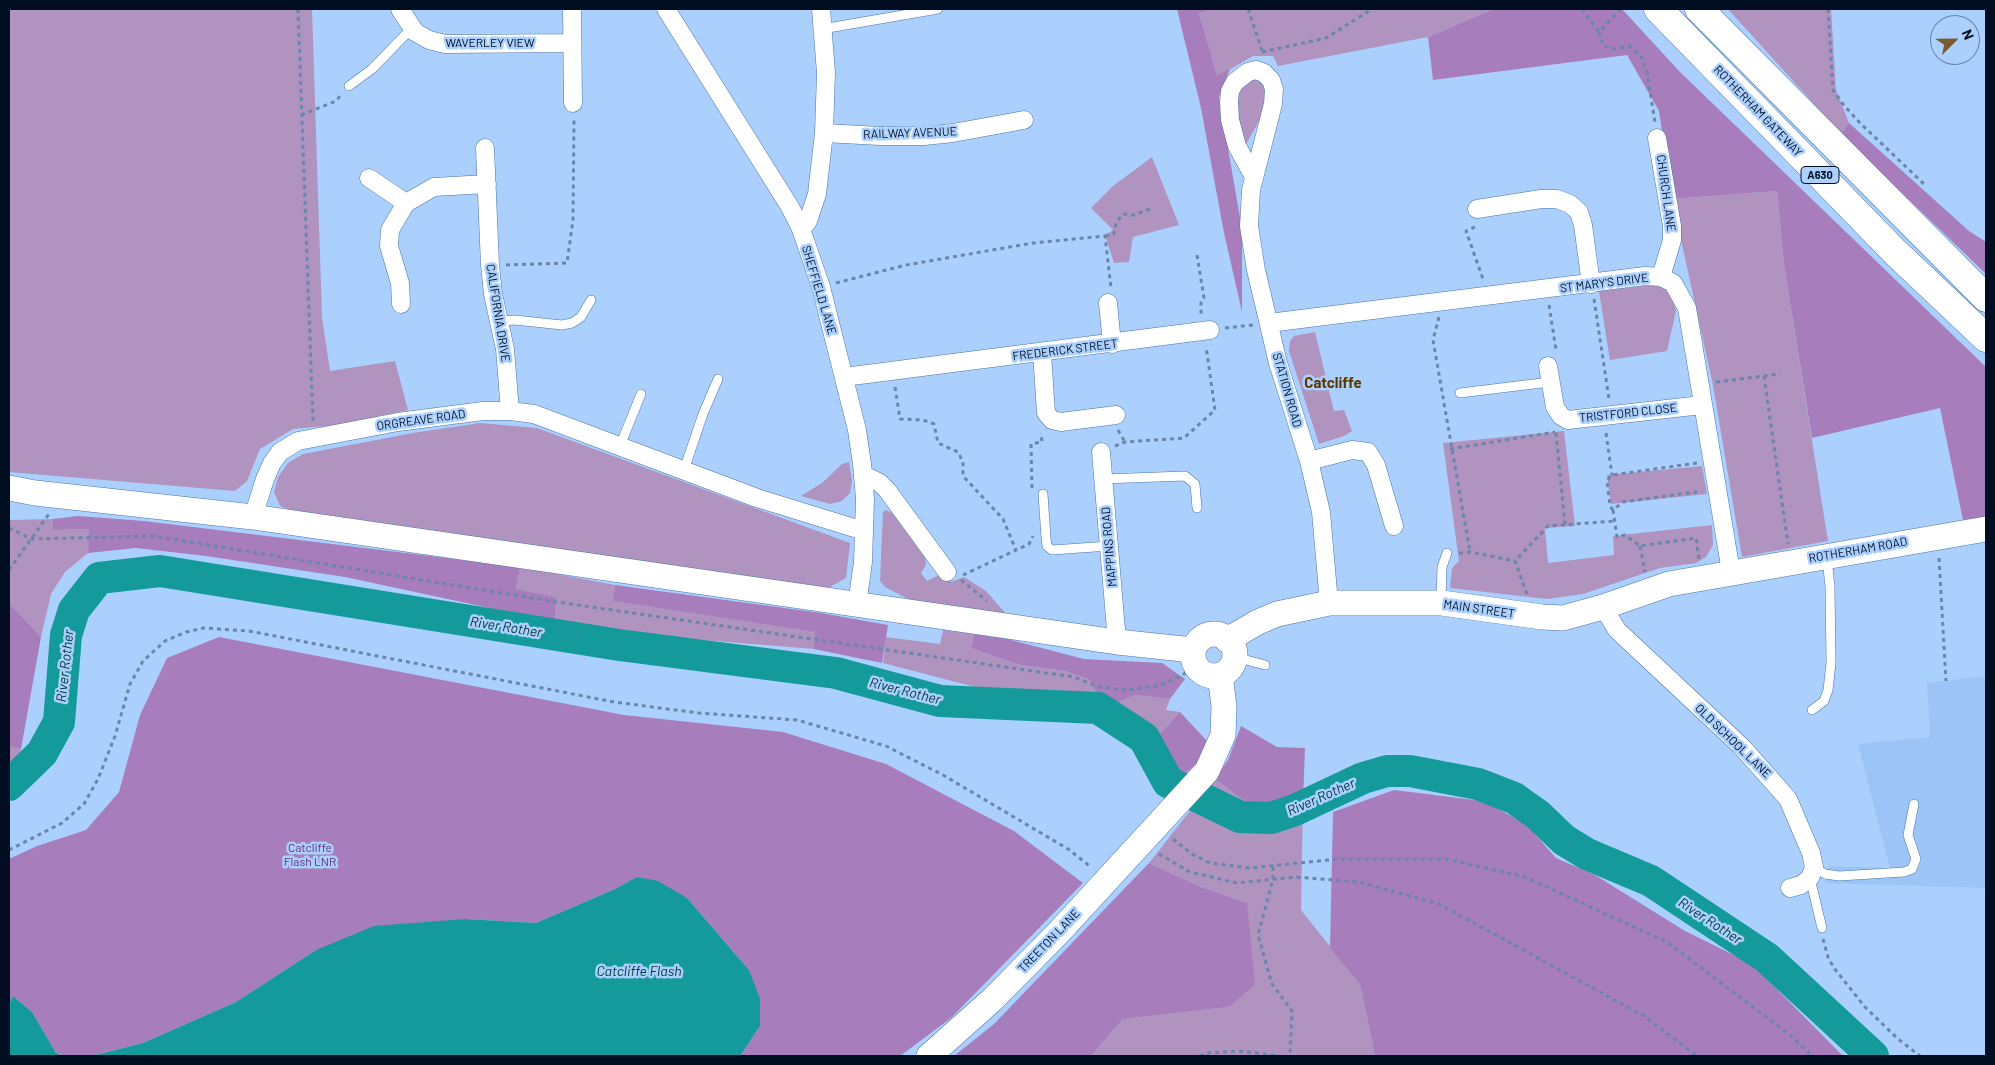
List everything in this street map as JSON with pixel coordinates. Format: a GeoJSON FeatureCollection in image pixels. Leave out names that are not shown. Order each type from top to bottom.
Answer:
{"type":"FeatureCollection","features":[{"type":"Feature","properties":{"kind":"highway","name":"ROTHERHAM GATEWAY"},"geometry":{"type":"LineString","coordinates":[[1658,9],[1895,252],[1986,338]]}},
{"type":"Feature","properties":{"kind":"highway","name":"A630"},"geometry":{"type":"LineString","coordinates":[[1699,9],[1986,298]]}},
{"type":"Feature","properties":{"kind":"main road"},"geometry":{"type":"LineString","coordinates":[[9,488],[72,497],[253,516],[1117,642],[1194,657]]}},
{"type":"Feature","properties":{"kind":"main road","name":"ROTHERHAM ROAD"},"geometry":{"type":"LineString","coordinates":[[1731,572],[1986,529]]}},
{"type":"Feature","properties":{"kind":"main road","name":"MAIN STREET"},"geometry":{"type":"LineString","coordinates":[[1227,657],[1258,622],[1277,614],[1329,603],[1442,603],[1529,616],[1563,618],[1603,607],[1648,590],[1731,572]]}},
{"type":"Feature","properties":{"kind":"main road"},"geometry":{"type":"LineString","coordinates":[[1214,634],[1227,657],[1208,675],[1198,668],[1194,657],[1202,638],[1214,634]]}},
{"type":"Feature","properties":{"kind":"main road","name":"TREETON LANE"},"geometry":{"type":"LineString","coordinates":[[929,1056],[993,999],[1108,880],[1207,771],[1223,735],[1227,657]]}},
{"type":"Feature","properties":{"kind":"street","name":"WAVERLEY VIEW"},"geometry":{"type":"LineString","coordinates":[[400,9],[412,28],[429,40],[445,44],[572,43]]}},
{"type":"Feature","properties":{"kind":"street"},"geometry":{"type":"LineString","coordinates":[[572,9],[573,103]]}},
{"type":"Feature","properties":{"kind":"street","name":"SHEFFIELD LANE"},"geometry":{"type":"LineString","coordinates":[[666,9],[777,183],[801,229],[821,287],[857,430],[864,475],[863,562],[857,605]]}},
{"type":"Feature","properties":{"kind":"street"},"geometry":{"type":"LineString","coordinates":[[801,229],[808,221],[817,194],[824,133],[826,73],[820,9]]}},
{"type":"Feature","properties":{"kind":"street"},"geometry":{"type":"LineString","coordinates":[[1254,177],[1237,146],[1230,120],[1230,91],[1240,76],[1248,72],[1256,70],[1264,73],[1271,80]]}},
{"type":"Feature","properties":{"kind":"street","name":"STATION ROAD"},"geometry":{"type":"LineString","coordinates":[[1271,80],[1274,89],[1273,104],[1254,177],[1249,226],[1281,372],[1309,461],[1321,512],[1329,603]]}},
{"type":"Feature","properties":{"kind":"street","name":"RAILWAY AVENUE"},"geometry":{"type":"LineString","coordinates":[[824,133],[924,136],[962,132],[1024,120]]}},
{"type":"Feature","properties":{"kind":"street","name":"CHURCH LANE"},"geometry":{"type":"LineString","coordinates":[[1657,138],[1672,226],[1672,240],[1661,277]]}},
{"type":"Feature","properties":{"kind":"street","name":"CALIFORNIA DRIVE"},"geometry":{"type":"LineString","coordinates":[[486,148],[490,265],[493,294],[501,321],[510,411]]}},
{"type":"Feature","properties":{"kind":"street"},"geometry":{"type":"LineString","coordinates":[[369,178],[406,202]]}},
{"type":"Feature","properties":{"kind":"street"},"geometry":{"type":"LineString","coordinates":[[401,304],[400,283],[389,246],[390,230],[406,202],[434,187],[486,184]]}},
{"type":"Feature","properties":{"kind":"street"},"geometry":{"type":"LineString","coordinates":[[1477,209],[1541,199],[1557,200],[1570,204],[1579,212],[1583,225],[1591,284]]}},
{"type":"Feature","properties":{"kind":"street","name":"ST MARY'S DRIVE"},"geometry":{"type":"LineString","coordinates":[[1269,323],[1645,276],[1661,277],[1673,283],[1681,293],[1687,308],[1731,572]]}},
{"type":"Feature","properties":{"kind":"street"},"geometry":{"type":"LineString","coordinates":[[1108,303],[1112,344]]}},
{"type":"Feature","properties":{"kind":"street","name":"FREDERICK STREET"},"geometry":{"type":"LineString","coordinates":[[844,377],[1112,344],[1207,330]]}},
{"type":"Feature","properties":{"kind":"street"},"geometry":{"type":"LineString","coordinates":[[1042,353],[1046,413],[1052,420],[1061,422],[1116,415]]}},
{"type":"Feature","properties":{"kind":"street","name":"TRISTFORD CLOSE"},"geometry":{"type":"LineString","coordinates":[[1551,368],[1554,407],[1560,425],[1568,420],[1702,405]]}},
{"type":"Feature","properties":{"kind":"street","name":"ORGREAVE ROAD"},"geometry":{"type":"LineString","coordinates":[[253,516],[265,478],[280,452],[298,441],[398,422],[483,411],[510,411],[534,414],[757,498],[864,531]]}},
{"type":"Feature","properties":{"kind":"street"},"geometry":{"type":"LineString","coordinates":[[1309,461],[1352,450],[1368,452],[1376,465],[1394,526]]}},
{"type":"Feature","properties":{"kind":"street","name":"MAPPINS ROAD"},"geometry":{"type":"LineString","coordinates":[[1101,452],[1117,642]]}},
{"type":"Feature","properties":{"kind":"street"},"geometry":{"type":"LineString","coordinates":[[864,475],[880,483],[887,490],[947,572]]}},
{"type":"Feature","properties":{"kind":"street","name":"OLD SCHOOL LANE"},"geometry":{"type":"LineString","coordinates":[[1603,607],[1617,630],[1742,747],[1775,782],[1788,799],[1797,818],[1812,872]]}},
{"type":"Feature","properties":{"kind":"street"},"geometry":{"type":"LineString","coordinates":[[1790,888],[1801,884],[1812,872]]}},
{"type":"Feature","properties":{"kind":"lane"},"geometry":{"type":"LineString","coordinates":[[822,29],[938,9]]}},
{"type":"Feature","properties":{"kind":"lane"},"geometry":{"type":"LineString","coordinates":[[349,86],[372,69],[412,28]]}},
{"type":"Feature","properties":{"kind":"lane"},"geometry":{"type":"LineString","coordinates":[[501,321],[515,320],[562,326],[572,323],[581,317],[591,300]]}},
{"type":"Feature","properties":{"kind":"lane"},"geometry":{"type":"LineString","coordinates":[[1460,393],[1551,368]]}},
{"type":"Feature","properties":{"kind":"lane"},"geometry":{"type":"LineString","coordinates":[[684,470],[703,414],[718,379]]}},
{"type":"Feature","properties":{"kind":"lane"},"geometry":{"type":"LineString","coordinates":[[620,446],[641,394]]}},
{"type":"Feature","properties":{"kind":"lane"},"geometry":{"type":"LineString","coordinates":[[1103,479],[1185,476],[1195,484],[1198,508]]}},
{"type":"Feature","properties":{"kind":"lane"},"geometry":{"type":"LineString","coordinates":[[1043,494],[1047,546],[1052,550],[1109,546]]}},
{"type":"Feature","properties":{"kind":"lane"},"geometry":{"type":"LineString","coordinates":[[1442,603],[1442,567],[1447,553]]}},
{"type":"Feature","properties":{"kind":"lane"},"geometry":{"type":"LineString","coordinates":[[1812,710],[1824,701],[1828,690],[1831,663],[1830,587],[1826,556]]}},
{"type":"Feature","properties":{"kind":"lane"},"geometry":{"type":"LineString","coordinates":[[1227,657],[1265,665]]}},
{"type":"Feature","properties":{"kind":"lane"},"geometry":{"type":"LineString","coordinates":[[1822,928],[1812,872],[1839,876],[1889,874],[1912,869],[1916,859],[1908,835],[1914,804]]}},
{"type":"Feature","properties":{"kind":"path"},"geometry":{"type":"LineString","coordinates":[[298,9],[314,438]]}},
{"type":"Feature","properties":{"kind":"path"},"geometry":{"type":"LineString","coordinates":[[1248,9],[1271,80]]}},
{"type":"Feature","properties":{"kind":"path"},"geometry":{"type":"LineString","coordinates":[[1262,52],[1326,38],[1372,9]]}},
{"type":"Feature","properties":{"kind":"path"},"geometry":{"type":"LineString","coordinates":[[1582,9],[1598,32],[1603,46],[1614,50],[1629,46],[1640,56],[1646,73],[1657,138]]}},
{"type":"Feature","properties":{"kind":"path"},"geometry":{"type":"LineString","coordinates":[[1598,32],[1621,9]]}},
{"type":"Feature","properties":{"kind":"path"},"geometry":{"type":"LineString","coordinates":[[1828,9],[1833,90],[1860,123],[1924,184]]}},
{"type":"Feature","properties":{"kind":"path"},"geometry":{"type":"LineString","coordinates":[[301,115],[336,101],[349,86]]}},
{"type":"Feature","properties":{"kind":"path"},"geometry":{"type":"LineString","coordinates":[[490,265],[567,263],[574,211],[573,103]]}},
{"type":"Feature","properties":{"kind":"path"},"geometry":{"type":"LineString","coordinates":[[821,287],[906,265],[1032,244],[1114,234],[1116,223],[1123,214],[1134,215],[1150,209]]}},
{"type":"Feature","properties":{"kind":"path"},"geometry":{"type":"LineString","coordinates":[[1477,209],[1478,225],[1466,231],[1489,296]]}},
{"type":"Feature","properties":{"kind":"path"},"geometry":{"type":"LineString","coordinates":[[1105,236],[1112,296],[1108,303]]}},
{"type":"Feature","properties":{"kind":"path"},"geometry":{"type":"LineString","coordinates":[[1125,442],[1184,438],[1215,410],[1207,330],[1201,303],[1204,298],[1198,255]]}},
{"type":"Feature","properties":{"kind":"path"},"geometry":{"type":"LineString","coordinates":[[1591,284],[1603,348],[1612,475]]}},
{"type":"Feature","properties":{"kind":"path"},"geometry":{"type":"LineString","coordinates":[[1547,289],[1551,368]]}},
{"type":"Feature","properties":{"kind":"path"},"geometry":{"type":"LineString","coordinates":[[1446,301],[1433,340],[1450,448],[1470,552]]}},
{"type":"Feature","properties":{"kind":"path"},"geometry":{"type":"LineString","coordinates":[[1207,330],[1269,323]]}},
{"type":"Feature","properties":{"kind":"path"},"geometry":{"type":"LineString","coordinates":[[893,371],[900,419],[922,420],[934,424],[938,443],[958,452],[963,462],[963,476],[1003,519],[1016,550]]}},
{"type":"Feature","properties":{"kind":"path"},"geometry":{"type":"LineString","coordinates":[[1699,384],[1780,374]]}},
{"type":"Feature","properties":{"kind":"path"},"geometry":{"type":"LineString","coordinates":[[1764,376],[1790,562]]}},
{"type":"Feature","properties":{"kind":"path"},"geometry":{"type":"LineString","coordinates":[[1032,498],[1031,444],[1042,442],[1040,420],[1046,413]]}},
{"type":"Feature","properties":{"kind":"path"},"geometry":{"type":"LineString","coordinates":[[1450,448],[1560,425],[1565,525]]}},
{"type":"Feature","properties":{"kind":"path"},"geometry":{"type":"LineString","coordinates":[[1702,578],[1696,538],[1640,546],[1624,535],[1617,537],[1613,510],[1610,506],[1607,480],[1612,475],[1713,461]]}},
{"type":"Feature","properties":{"kind":"path"},"geometry":{"type":"LineString","coordinates":[[1613,510],[1623,502],[1718,489]]}},
{"type":"Feature","properties":{"kind":"path"},"geometry":{"type":"LineString","coordinates":[[9,570],[51,511],[72,497]]}},
{"type":"Feature","properties":{"kind":"path"},"geometry":{"type":"LineString","coordinates":[[1515,561],[1548,526],[1615,521]]}},
{"type":"Feature","properties":{"kind":"path"},"geometry":{"type":"LineString","coordinates":[[9,528],[32,539],[153,536],[557,602],[1074,677],[1099,687],[1126,690],[1158,686],[1183,675],[1194,657]]}},
{"type":"Feature","properties":{"kind":"path"},"geometry":{"type":"LineString","coordinates":[[1009,626],[990,603],[957,578],[1029,544],[1033,530]]}},
{"type":"Feature","properties":{"kind":"path"},"geometry":{"type":"LineString","coordinates":[[1931,537],[1933,554],[1939,553],[1946,681]]}},
{"type":"Feature","properties":{"kind":"path"},"geometry":{"type":"LineString","coordinates":[[1640,546],[1648,590]]}},
{"type":"Feature","properties":{"kind":"path"},"geometry":{"type":"LineString","coordinates":[[1447,553],[1470,552],[1515,561]]}},
{"type":"Feature","properties":{"kind":"path"},"geometry":{"type":"LineString","coordinates":[[1515,561],[1528,597],[1529,616]]}},
{"type":"Feature","properties":{"kind":"path"},"geometry":{"type":"LineString","coordinates":[[9,850],[62,823],[84,804],[98,779],[115,736],[130,684],[143,661],[165,641],[186,632],[204,628],[249,631],[614,702],[699,714],[797,720],[886,746],[943,775],[1068,849],[1108,880]]}},
{"type":"Feature","properties":{"kind":"path"},"geometry":{"type":"LineString","coordinates":[[1154,829],[1192,854],[1210,862],[1250,868],[1338,859],[1446,859],[1525,877],[1667,942],[1790,1035],[1812,1056]]}},
{"type":"Feature","properties":{"kind":"path"},"geometry":{"type":"LineString","coordinates":[[1154,829],[1157,853],[1190,872],[1237,883],[1295,877],[1359,882],[1439,904],[1644,1016],[1696,1056]]}},
{"type":"Feature","properties":{"kind":"path"},"geometry":{"type":"LineString","coordinates":[[1273,867],[1273,879],[1258,935],[1272,984],[1292,1011],[1290,1056]]}},
{"type":"Feature","properties":{"kind":"path"},"geometry":{"type":"LineString","coordinates":[[1822,928],[1828,957],[1834,968],[1865,1007],[1898,1039],[1920,1056]]}},
{"type":"Feature","properties":{"kind":"path"},"geometry":{"type":"LineString","coordinates":[[1200,1056],[1205,1052],[1242,1051],[1279,1056]]}},
{"type":"Feature","properties":{"kind":"shaded area"},"geometry":{"type":"Polygon","coordinates":[[[9,9],[312,9],[322,317],[330,371],[395,361],[408,410],[337,425],[293,429],[260,449],[247,481],[235,491],[9,472],[9,9]]]}},
{"type":"Feature","properties":{"kind":"shaded area"},"geometry":{"type":"Polygon","coordinates":[[[1212,9],[1494,9],[1428,37],[1278,66],[1273,56],[1253,56],[1217,77],[1199,13],[1212,9]]]}},
{"type":"Feature","properties":{"kind":"shaded area"},"geometry":{"type":"Polygon","coordinates":[[[1728,9],[1831,9],[1836,90],[1849,123],[1841,134],[1728,9]]]}},
{"type":"Feature","properties":{"kind":"shaded area"},"geometry":{"type":"Polygon","coordinates":[[[1256,78],[1263,82],[1266,91],[1263,114],[1245,146],[1237,128],[1236,90],[1245,79],[1256,78]]]}},
{"type":"Feature","properties":{"kind":"shaded area"},"geometry":{"type":"Polygon","coordinates":[[[1152,157],[1179,225],[1133,237],[1129,262],[1114,263],[1105,235],[1113,230],[1091,208],[1113,186],[1152,157]]]}},
{"type":"Feature","properties":{"kind":"shaded area"},"geometry":{"type":"Polygon","coordinates":[[[1777,191],[1784,265],[1828,541],[1742,557],[1713,385],[1672,199],[1777,191]]]}},
{"type":"Feature","properties":{"kind":"shaded area"},"geometry":{"type":"Polygon","coordinates":[[[1652,285],[1665,288],[1672,297],[1676,311],[1667,351],[1610,360],[1599,291],[1652,285]]]}},
{"type":"Feature","properties":{"kind":"shaded area"},"geometry":{"type":"Polygon","coordinates":[[[1315,332],[1334,411],[1344,410],[1352,431],[1344,436],[1319,444],[1289,351],[1290,341],[1294,336],[1315,332]]]}},
{"type":"Feature","properties":{"kind":"shaded area"},"geometry":{"type":"Polygon","coordinates":[[[480,423],[537,428],[850,543],[846,578],[828,588],[291,510],[280,506],[274,492],[278,477],[288,463],[303,454],[413,433],[480,423]]]}},
{"type":"Feature","properties":{"kind":"shaded area"},"geometry":{"type":"Polygon","coordinates":[[[1564,431],[1575,526],[1545,528],[1548,563],[1614,555],[1613,536],[1712,525],[1713,545],[1706,557],[1696,563],[1660,568],[1583,594],[1547,599],[1450,588],[1452,568],[1459,561],[1443,443],[1564,431]]]}},
{"type":"Feature","properties":{"kind":"shaded area"},"geometry":{"type":"Polygon","coordinates":[[[849,462],[852,481],[850,493],[842,501],[830,504],[801,496],[822,483],[842,464],[849,462]]]}},
{"type":"Feature","properties":{"kind":"shaded area"},"geometry":{"type":"Polygon","coordinates":[[[1702,466],[1707,494],[1611,504],[1607,475],[1702,466]]]}},
{"type":"Feature","properties":{"kind":"shaded area"},"geometry":{"type":"Polygon","coordinates":[[[886,510],[892,513],[925,558],[926,565],[921,573],[927,581],[939,575],[951,582],[964,577],[986,591],[1007,615],[924,603],[906,598],[885,587],[880,581],[883,512],[886,510]]]}},
{"type":"Feature","properties":{"kind":"shaded area"},"geometry":{"type":"Polygon","coordinates":[[[53,519],[53,530],[90,529],[88,553],[65,572],[51,594],[41,637],[9,603],[9,520],[53,519]]]}},
{"type":"Feature","properties":{"kind":"shaded area"},"geometry":{"type":"Polygon","coordinates":[[[520,567],[615,585],[614,601],[816,632],[814,649],[654,636],[555,622],[556,597],[516,589],[520,567]]]}},
{"type":"Feature","properties":{"kind":"shaded area"},"geometry":{"type":"Polygon","coordinates":[[[943,630],[974,634],[971,648],[1020,665],[1065,671],[1088,679],[1101,700],[979,688],[883,663],[886,637],[940,644],[943,630]]]}},
{"type":"Feature","properties":{"kind":"shaded area"},"geometry":{"type":"Polygon","coordinates":[[[1986,676],[1986,888],[1825,883],[1828,866],[1890,868],[1858,744],[1930,737],[1927,683],[1986,676]]]}},
{"type":"Feature","properties":{"kind":"shaded area"},"geometry":{"type":"Polygon","coordinates":[[[1135,695],[1170,699],[1166,710],[1180,712],[1156,738],[1143,724],[1112,705],[1135,695]]]}},
{"type":"Feature","properties":{"kind":"shaded area"},"geometry":{"type":"Polygon","coordinates":[[[9,747],[21,749],[17,769],[9,772],[9,747]]]}},
{"type":"Feature","properties":{"kind":"shaded area"},"geometry":{"type":"Polygon","coordinates":[[[1215,779],[1239,797],[1282,810],[1303,802],[1301,910],[1360,984],[1375,1056],[1091,1056],[1123,1019],[1229,1007],[1247,903],[1199,886],[1149,863],[1215,779]]]}},
{"type":"Feature","properties":{"kind":"green space"},"geometry":{"type":"Polygon","coordinates":[[[1177,9],[1212,9],[1199,13],[1217,76],[1230,69],[1219,97],[1242,229],[1242,312],[1224,233],[1201,108],[1177,9]]]}},
{"type":"Feature","properties":{"kind":"green space"},"geometry":{"type":"Polygon","coordinates":[[[1494,9],[1622,9],[1680,72],[1986,367],[1986,517],[1963,520],[1940,408],[1812,438],[1784,265],[1777,191],[1672,199],[1659,111],[1627,55],[1433,80],[1428,37],[1494,9]]]}},
{"type":"Feature","properties":{"kind":"green space"},"geometry":{"type":"Polygon","coordinates":[[[1849,123],[1969,231],[1986,242],[1986,274],[1841,134],[1849,123]]]}},
{"type":"Feature","properties":{"kind":"green space"},"geometry":{"type":"Polygon","coordinates":[[[78,516],[144,521],[520,567],[516,589],[556,597],[555,622],[345,577],[206,556],[136,548],[88,553],[89,529],[53,530],[53,519],[78,516]]]}},
{"type":"Feature","properties":{"kind":"green space"},"geometry":{"type":"Polygon","coordinates":[[[615,585],[821,613],[888,625],[882,663],[814,649],[815,632],[613,601],[615,585]]]}},
{"type":"Feature","properties":{"kind":"green space"},"geometry":{"type":"Polygon","coordinates":[[[9,603],[41,637],[21,749],[9,747],[9,603]]]}},
{"type":"Feature","properties":{"kind":"green space"},"geometry":{"type":"Polygon","coordinates":[[[974,634],[1007,639],[1084,659],[1162,663],[1185,679],[1170,699],[1135,695],[1112,705],[1101,700],[1088,679],[1065,671],[1020,665],[971,648],[974,634]]]}},
{"type":"Feature","properties":{"kind":"green space","name":"Catcliffe Flash LNR"},"geometry":{"type":"Polygon","coordinates":[[[219,637],[624,715],[783,732],[886,764],[1014,831],[1083,883],[951,1018],[900,1056],[740,1056],[760,1026],[749,970],[687,898],[637,877],[615,889],[536,923],[465,919],[316,950],[236,1002],[143,1043],[92,1056],[62,1056],[56,1053],[32,1012],[13,996],[9,1004],[9,859],[37,846],[86,830],[119,792],[140,715],[167,658],[219,637]]]}},
{"type":"Feature","properties":{"kind":"green space"},"geometry":{"type":"Polygon","coordinates":[[[1180,712],[1208,742],[1197,763],[1181,778],[1156,738],[1180,712]]]}},
{"type":"Feature","properties":{"kind":"green space"},"geometry":{"type":"Polygon","coordinates":[[[1241,726],[1277,747],[1305,748],[1303,802],[1282,810],[1259,807],[1239,797],[1215,779],[1228,760],[1241,726]]]}},
{"type":"Feature","properties":{"kind":"green space"},"geometry":{"type":"Polygon","coordinates":[[[1394,790],[1475,800],[1497,808],[1527,825],[1556,858],[1595,875],[1685,931],[1752,964],[1843,1056],[1375,1056],[1360,984],[1330,948],[1333,812],[1394,790]]]}},
{"type":"Feature","properties":{"kind":"green space"},"geometry":{"type":"Polygon","coordinates":[[[1149,863],[1199,886],[1247,903],[1255,984],[1229,1007],[1123,1019],[1091,1056],[954,1056],[994,1024],[1149,863]]]}},
{"type":"Feature","properties":{"kind":"water","name":"Catcliffe Flash"},"geometry":{"type":"Polygon","coordinates":[[[637,877],[658,881],[687,898],[749,970],[760,999],[760,1026],[740,1056],[92,1056],[143,1043],[236,1002],[316,950],[374,926],[465,919],[536,923],[615,889],[637,877]]]}},
{"type":"Feature","properties":{"kind":"water"},"geometry":{"type":"Polygon","coordinates":[[[13,996],[32,1012],[56,1053],[62,1056],[9,1056],[9,1004],[13,996]]]}},
{"type":"Feature","properties":{"kind":"waterway","name":"River Rother"},"geometry":{"type":"LineString","coordinates":[[9,785],[42,753],[59,722],[66,635],[74,610],[99,578],[160,571],[619,645],[836,673],[940,701],[1098,708],[1144,738],[1168,782],[1240,817],[1271,818],[1295,810],[1363,778],[1387,771],[1410,771],[1478,784],[1514,798],[1538,815],[1564,840],[1587,854],[1651,881],[1767,958],[1873,1056]]}},
{"type":"Feature","properties":{"kind":"district","name":"Catcliffe"},"geometry":{"type":"Point","coordinates":[1333,383]}}]}
